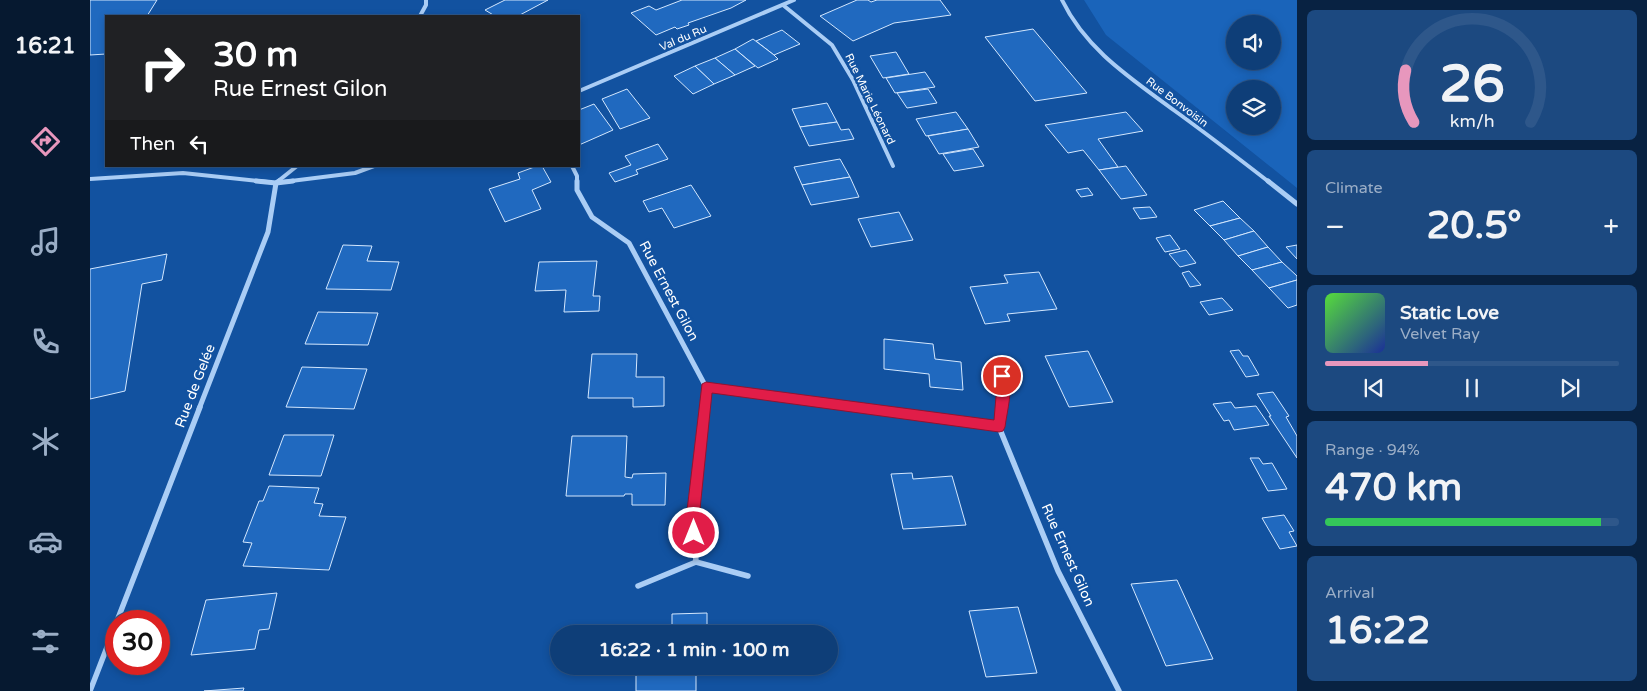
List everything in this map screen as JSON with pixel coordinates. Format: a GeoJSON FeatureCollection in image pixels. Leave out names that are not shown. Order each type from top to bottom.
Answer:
{"type":"FeatureCollection","features":[{"type":"Feature","properties":{"kind":"street"},"geometry":{"type":"LineString","coordinates":[[421,15],[426,5],[426,0]]}},
{"type":"Feature","properties":{"kind":"street","name":"Val du Ru"},"geometry":{"type":"LineString","coordinates":[[580,91],[794,0]]}},
{"type":"Feature","properties":{"kind":"street","name":"Rue Bonvoisin"},"geometry":{"type":"LineString","coordinates":[[1062,0],[1066,12],[1088,40],[1117,67],[1297,204]]}},
{"type":"Feature","properties":{"kind":"street","name":"Rue Marie Léonard"},"geometry":{"type":"LineString","coordinates":[[783,5],[832,44],[853,80],[893,166]]}},
{"type":"Feature","properties":{"kind":"street"},"geometry":{"type":"LineString","coordinates":[[276,183],[297,167]]}},
{"type":"Feature","properties":{"kind":"street"},"geometry":{"type":"LineString","coordinates":[[90,179],[183,173],[276,183],[355,173],[371,167]]}},
{"type":"Feature","properties":{"kind":"street","name":"Rue Ernest Gilon"},"geometry":{"type":"LineString","coordinates":[[572,167],[577,176],[577,190],[592,217],[629,243],[706,388]]}},
{"type":"Feature","properties":{"kind":"street","name":"Rue de Gelée"},"geometry":{"type":"LineString","coordinates":[[122,610],[268,232],[276,183]]}},
{"type":"Feature","properties":{"kind":"street","name":"Rue Ernest Gilon"},"geometry":{"type":"LineString","coordinates":[[1002,376],[1003,395],[999,427],[1058,571],[1119,691]]}},
{"type":"Feature","properties":{"kind":"street"},"geometry":{"type":"LineString","coordinates":[[696,562],[693,519],[706,388],[999,427]]}},
{"type":"Feature","properties":{"kind":"street"},"geometry":{"type":"LineString","coordinates":[[638,586],[696,562],[748,576]]}},
{"type":"Feature","properties":{"kind":"street","name":"Rue de Gelée"},"geometry":{"type":"LineString","coordinates":[[90,691],[105,653]]}},
{"type":"Feature","properties":{"kind":"shaded area"},"geometry":{"type":"Polygon","coordinates":[[[1084,0],[1297,0],[1297,188],[1231,135],[1281,135],[1281,80],[1226,80],[1226,131],[1106,35],[1084,0]]]}},
{"type":"Feature","properties":{"kind":"building"},"geometry":{"type":"Polygon","coordinates":[[[90,0],[157,0],[148,15],[105,15],[105,54],[90,55],[90,0]]]}},
{"type":"Feature","properties":{"kind":"building"},"geometry":{"type":"Polygon","coordinates":[[[505,0],[548,0],[520,15],[493,15],[485,10],[505,0]]]}},
{"type":"Feature","properties":{"kind":"building"},"geometry":{"type":"Polygon","coordinates":[[[682,0],[746,0],[731,8],[688,23],[689,25],[677,29],[675,27],[656,35],[631,13],[649,6],[656,10],[682,0]]]}},
{"type":"Feature","properties":{"kind":"building"},"geometry":{"type":"Polygon","coordinates":[[[857,0],[868,0],[871,2],[877,0],[940,0],[951,15],[894,23],[853,41],[820,16],[857,0]]]}},
{"type":"Feature","properties":{"kind":"building"},"geometry":{"type":"Polygon","coordinates":[[[1033,29],[1087,93],[1035,101],[985,37],[1033,29]]]}},
{"type":"Feature","properties":{"kind":"building"},"geometry":{"type":"Polygon","coordinates":[[[782,30],[800,44],[774,55],[756,41],[782,30]]]}},
{"type":"Feature","properties":{"kind":"building"},"geometry":{"type":"Polygon","coordinates":[[[753,39],[778,59],[758,68],[735,49],[753,39]]]}},
{"type":"Feature","properties":{"kind":"building"},"geometry":{"type":"Polygon","coordinates":[[[735,49],[755,66],[735,75],[715,58],[735,49]]]}},
{"type":"Feature","properties":{"kind":"building"},"geometry":{"type":"Polygon","coordinates":[[[896,52],[909,74],[883,78],[870,56],[896,52]]]}},
{"type":"Feature","properties":{"kind":"building"},"geometry":{"type":"Polygon","coordinates":[[[715,58],[735,75],[714,84],[695,66],[715,58]]]}},
{"type":"Feature","properties":{"kind":"building"},"geometry":{"type":"Polygon","coordinates":[[[695,66],[714,84],[693,94],[674,76],[695,66]]]}},
{"type":"Feature","properties":{"kind":"building"},"geometry":{"type":"Polygon","coordinates":[[[925,72],[935,87],[895,93],[886,78],[925,72]]]}},
{"type":"Feature","properties":{"kind":"building"},"geometry":{"type":"Polygon","coordinates":[[[627,89],[650,118],[620,129],[602,99],[627,89]]]}},
{"type":"Feature","properties":{"kind":"building"},"geometry":{"type":"Polygon","coordinates":[[[928,89],[937,103],[907,108],[897,93],[928,89]]]}},
{"type":"Feature","properties":{"kind":"building"},"geometry":{"type":"Polygon","coordinates":[[[827,103],[837,122],[800,127],[792,109],[827,103]]]}},
{"type":"Feature","properties":{"kind":"building"},"geometry":{"type":"Polygon","coordinates":[[[594,104],[613,130],[580,145],[580,110],[594,104]]]}},
{"type":"Feature","properties":{"kind":"building"},"geometry":{"type":"Polygon","coordinates":[[[956,112],[968,129],[926,136],[916,119],[956,112]]]}},
{"type":"Feature","properties":{"kind":"building"},"geometry":{"type":"Polygon","coordinates":[[[1126,112],[1143,131],[1098,139],[1118,167],[1099,170],[1083,150],[1068,153],[1045,125],[1126,112]]]}},
{"type":"Feature","properties":{"kind":"building"},"geometry":{"type":"Polygon","coordinates":[[[837,122],[841,130],[849,129],[854,139],[809,146],[800,127],[837,122]]]}},
{"type":"Feature","properties":{"kind":"building"},"geometry":{"type":"Polygon","coordinates":[[[968,129],[979,147],[939,154],[928,136],[968,129]]]}},
{"type":"Feature","properties":{"kind":"building"},"geometry":{"type":"Polygon","coordinates":[[[658,144],[668,159],[636,170],[638,174],[615,182],[609,173],[631,165],[625,156],[658,144]]]}},
{"type":"Feature","properties":{"kind":"building"},"geometry":{"type":"Polygon","coordinates":[[[973,149],[984,166],[954,171],[943,154],[973,149]]]}},
{"type":"Feature","properties":{"kind":"building"},"geometry":{"type":"Polygon","coordinates":[[[840,159],[850,177],[802,185],[794,167],[840,159]]]}},
{"type":"Feature","properties":{"kind":"building"},"geometry":{"type":"Polygon","coordinates":[[[1126,166],[1147,195],[1121,199],[1099,170],[1126,166]]]}},
{"type":"Feature","properties":{"kind":"building"},"geometry":{"type":"Polygon","coordinates":[[[534,167],[543,167],[551,182],[532,190],[541,209],[505,222],[489,189],[520,179],[518,173],[534,167]]]}},
{"type":"Feature","properties":{"kind":"building"},"geometry":{"type":"Polygon","coordinates":[[[850,177],[859,197],[811,205],[802,185],[850,177]]]}},
{"type":"Feature","properties":{"kind":"building"},"geometry":{"type":"Polygon","coordinates":[[[691,185],[711,216],[674,228],[662,208],[649,212],[643,201],[691,185]]]}},
{"type":"Feature","properties":{"kind":"building"},"geometry":{"type":"Polygon","coordinates":[[[1088,188],[1093,195],[1081,197],[1076,190],[1088,188]]]}},
{"type":"Feature","properties":{"kind":"building"},"geometry":{"type":"Polygon","coordinates":[[[1223,201],[1240,218],[1210,226],[1194,210],[1223,201]]]}},
{"type":"Feature","properties":{"kind":"building"},"geometry":{"type":"Polygon","coordinates":[[[1150,207],[1157,217],[1140,219],[1133,208],[1150,207]]]}},
{"type":"Feature","properties":{"kind":"building"},"geometry":{"type":"Polygon","coordinates":[[[899,212],[913,240],[871,247],[858,219],[899,212]]]}},
{"type":"Feature","properties":{"kind":"building"},"geometry":{"type":"Polygon","coordinates":[[[1240,218],[1254,231],[1224,240],[1210,226],[1240,218]]]}},
{"type":"Feature","properties":{"kind":"building"},"geometry":{"type":"Polygon","coordinates":[[[1254,231],[1268,247],[1238,256],[1224,240],[1254,231]]]}},
{"type":"Feature","properties":{"kind":"building"},"geometry":{"type":"Polygon","coordinates":[[[1170,235],[1180,249],[1165,252],[1156,238],[1170,235]]]}},
{"type":"Feature","properties":{"kind":"building"},"geometry":{"type":"Polygon","coordinates":[[[343,245],[372,246],[367,261],[399,262],[391,290],[326,289],[343,245]]]}},
{"type":"Feature","properties":{"kind":"building"},"geometry":{"type":"Polygon","coordinates":[[[1297,245],[1297,259],[1286,247],[1297,245]]]}},
{"type":"Feature","properties":{"kind":"building"},"geometry":{"type":"Polygon","coordinates":[[[1268,247],[1282,262],[1252,270],[1238,256],[1268,247]]]}},
{"type":"Feature","properties":{"kind":"building"},"geometry":{"type":"Polygon","coordinates":[[[1186,250],[1196,263],[1180,267],[1169,254],[1186,250]]]}},
{"type":"Feature","properties":{"kind":"building"},"geometry":{"type":"Polygon","coordinates":[[[167,254],[162,280],[142,284],[125,391],[90,399],[90,269],[167,254]]]}},
{"type":"Feature","properties":{"kind":"building"},"geometry":{"type":"Polygon","coordinates":[[[597,261],[593,296],[600,296],[599,311],[564,312],[566,290],[535,291],[539,262],[597,261]]]}},
{"type":"Feature","properties":{"kind":"building"},"geometry":{"type":"Polygon","coordinates":[[[1282,262],[1297,276],[1297,280],[1269,288],[1252,270],[1282,262]]]}},
{"type":"Feature","properties":{"kind":"building"},"geometry":{"type":"Polygon","coordinates":[[[1189,271],[1201,285],[1190,287],[1182,273],[1189,271]]]}},
{"type":"Feature","properties":{"kind":"building"},"geometry":{"type":"Polygon","coordinates":[[[1039,272],[1057,309],[1007,314],[1010,321],[985,324],[970,287],[1008,283],[1004,275],[1039,272]]]}},
{"type":"Feature","properties":{"kind":"building"},"geometry":{"type":"Polygon","coordinates":[[[1297,280],[1297,305],[1288,308],[1269,288],[1297,280]]]}},
{"type":"Feature","properties":{"kind":"building"},"geometry":{"type":"Polygon","coordinates":[[[1222,298],[1233,310],[1209,315],[1200,302],[1222,298]]]}},
{"type":"Feature","properties":{"kind":"building"},"geometry":{"type":"Polygon","coordinates":[[[318,312],[378,313],[368,345],[305,344],[318,312]]]}},
{"type":"Feature","properties":{"kind":"building"},"geometry":{"type":"Polygon","coordinates":[[[884,339],[933,344],[935,359],[961,362],[963,390],[930,387],[929,374],[884,369],[884,339]]]}},
{"type":"Feature","properties":{"kind":"building"},"geometry":{"type":"Polygon","coordinates":[[[1239,350],[1243,356],[1248,356],[1259,375],[1246,377],[1230,351],[1239,350]]]}},
{"type":"Feature","properties":{"kind":"building"},"geometry":{"type":"Polygon","coordinates":[[[1088,351],[1113,402],[1069,407],[1045,356],[1088,351]]]}},
{"type":"Feature","properties":{"kind":"building"},"geometry":{"type":"Polygon","coordinates":[[[592,354],[637,354],[636,377],[664,377],[664,406],[633,407],[633,398],[588,398],[592,354]]]}},
{"type":"Feature","properties":{"kind":"building"},"geometry":{"type":"Polygon","coordinates":[[[302,367],[367,369],[354,409],[286,407],[302,367]]]}},
{"type":"Feature","properties":{"kind":"building"},"geometry":{"type":"Polygon","coordinates":[[[1273,392],[1289,416],[1286,417],[1297,436],[1297,458],[1257,394],[1273,392]]]}},
{"type":"Feature","properties":{"kind":"building"},"geometry":{"type":"Polygon","coordinates":[[[1231,402],[1235,408],[1256,406],[1269,425],[1234,430],[1229,420],[1224,421],[1213,404],[1231,402]]]}},
{"type":"Feature","properties":{"kind":"building"},"geometry":{"type":"Polygon","coordinates":[[[284,435],[334,435],[321,476],[269,475],[284,435]]]}},
{"type":"Feature","properties":{"kind":"building"},"geometry":{"type":"Polygon","coordinates":[[[572,436],[627,436],[625,477],[632,478],[633,474],[666,473],[665,505],[632,505],[632,494],[625,494],[624,496],[566,496],[572,436]]]}},
{"type":"Feature","properties":{"kind":"building"},"geometry":{"type":"Polygon","coordinates":[[[1250,458],[1259,458],[1263,464],[1272,463],[1287,489],[1268,491],[1250,458]]]}},
{"type":"Feature","properties":{"kind":"building"},"geometry":{"type":"Polygon","coordinates":[[[912,473],[913,479],[952,476],[966,525],[903,529],[891,474],[912,473]]]}},
{"type":"Feature","properties":{"kind":"building"},"geometry":{"type":"Polygon","coordinates":[[[269,486],[319,488],[314,503],[323,504],[319,516],[346,517],[329,570],[243,566],[252,543],[243,542],[259,501],[263,501],[269,486]]]}},
{"type":"Feature","properties":{"kind":"building"},"geometry":{"type":"Polygon","coordinates":[[[1284,515],[1294,531],[1289,532],[1297,546],[1280,549],[1262,518],[1284,515]]]}},
{"type":"Feature","properties":{"kind":"building"},"geometry":{"type":"Polygon","coordinates":[[[1177,580],[1213,659],[1166,666],[1131,584],[1177,580]]]}},
{"type":"Feature","properties":{"kind":"building"},"geometry":{"type":"Polygon","coordinates":[[[277,593],[269,629],[259,630],[255,649],[191,655],[206,600],[277,593]]]}},
{"type":"Feature","properties":{"kind":"building"},"geometry":{"type":"Polygon","coordinates":[[[1018,607],[1037,673],[986,677],[969,611],[1018,607]]]}},
{"type":"Feature","properties":{"kind":"building"},"geometry":{"type":"Polygon","coordinates":[[[707,613],[707,625],[672,625],[672,614],[707,613]]]}},
{"type":"Feature","properties":{"kind":"building"},"geometry":{"type":"Polygon","coordinates":[[[636,675],[696,675],[696,691],[636,691],[636,675]]]}},
{"type":"Feature","properties":{"kind":"building"},"geometry":{"type":"Polygon","coordinates":[[[244,688],[243,691],[204,691],[244,688]]]}},
{"type":"Feature","properties":{"kind":"route"},"geometry":{"type":"LineString","coordinates":[[694,533],[693,519],[706,388],[999,427],[1003,395],[1002,376]]}}]}
